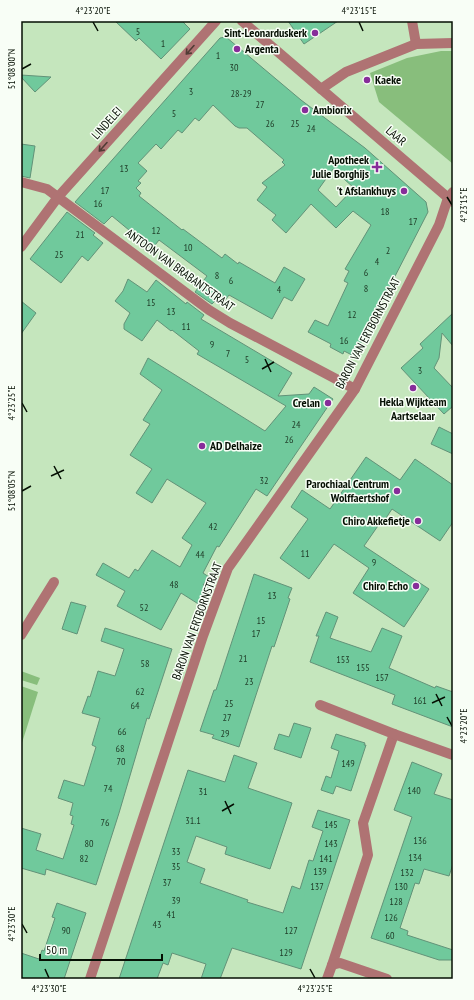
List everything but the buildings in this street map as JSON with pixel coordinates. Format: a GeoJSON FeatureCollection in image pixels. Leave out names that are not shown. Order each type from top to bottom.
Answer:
{"type":"FeatureCollection","features":[{"type":"Feature","properties":{"kind":"street","name":"LINDELEI"},"geometry":{"type":"LineString","coordinates":[[21,247],[58,197],[216,21]]}},
{"type":"Feature","properties":{"kind":"street","name":"LAAR"},"geometry":{"type":"LineString","coordinates":[[242,21],[451,198]]}},
{"type":"Feature","properties":{"kind":"street"},"geometry":{"type":"LineString","coordinates":[[412,21],[416,44]]}},
{"type":"Feature","properties":{"kind":"street"},"geometry":{"type":"LineString","coordinates":[[321,89],[346,72],[416,44],[453,43]]}},
{"type":"Feature","properties":{"kind":"street","name":"ANTOON VAN BRABANTSTRAAT"},"geometry":{"type":"LineString","coordinates":[[21,182],[47,189],[209,310],[230,323],[355,389]]}},
{"type":"Feature","properties":{"kind":"street","name":"BARON VAN ERTBORNSTRAAT"},"geometry":{"type":"LineString","coordinates":[[90,979],[203,636],[228,568],[355,389],[439,225],[451,198]]}},
{"type":"Feature","properties":{"kind":"street"},"geometry":{"type":"LineString","coordinates":[[21,635],[54,582]]}},
{"type":"Feature","properties":{"kind":"street"},"geometry":{"type":"LineString","coordinates":[[320,705],[453,756]]}},
{"type":"Feature","properties":{"kind":"street"},"geometry":{"type":"LineString","coordinates":[[327,979],[368,855],[363,823],[364,817],[394,734]]}},
{"type":"Feature","properties":{"kind":"street"},"geometry":{"type":"LineString","coordinates":[[332,965],[340,963],[387,979]]}},
{"type":"Feature","properties":{"kind":"green space"},"geometry":{"type":"Polygon","coordinates":[[[441,51],[453,51],[453,164],[379,102],[370,73],[407,58],[441,51]]]}},
{"type":"Feature","properties":{"kind":"green space"},"geometry":{"type":"Polygon","coordinates":[[[21,671],[40,678],[37,685],[21,680],[21,671]]]}},
{"type":"Feature","properties":{"kind":"green space"},"geometry":{"type":"Polygon","coordinates":[[[21,686],[38,692],[21,746],[21,686]]]}},
{"type":"Feature","properties":{"kind":"place","name":"Sint-Leonarduskerk"},"geometry":{"type":"Point","coordinates":[315,33]}},
{"type":"Feature","properties":{"kind":"place","name":"Argenta"},"geometry":{"type":"Point","coordinates":[237,49]}},
{"type":"Feature","properties":{"kind":"place","name":"Kaeke"},"geometry":{"type":"Point","coordinates":[367,80]}},
{"type":"Feature","properties":{"kind":"place","name":"Ambiorix"},"geometry":{"type":"Point","coordinates":[305,110]}},
{"type":"Feature","properties":{"kind":"place","name":"Apotheek Julie Borghijs"},"geometry":{"type":"Point","coordinates":[377,167]}},
{"type":"Feature","properties":{"kind":"place","name":"'t Afslankhuys"},"geometry":{"type":"Point","coordinates":[404,191]}},
{"type":"Feature","properties":{"kind":"place","name":"Hekla Wijkteam Aartselaar"},"geometry":{"type":"Point","coordinates":[413,388]}},
{"type":"Feature","properties":{"kind":"place","name":"Crelan"},"geometry":{"type":"Point","coordinates":[328,403]}},
{"type":"Feature","properties":{"kind":"place","name":"AD Delhaize"},"geometry":{"type":"Point","coordinates":[202,446]}},
{"type":"Feature","properties":{"kind":"place","name":"Parochiaal Centrum Wolffaertshof"},"geometry":{"type":"Point","coordinates":[397,491]}},
{"type":"Feature","properties":{"kind":"place","name":"Chiro Akkefietje"},"geometry":{"type":"Point","coordinates":[418,521]}},
{"type":"Feature","properties":{"kind":"place","name":"Chiro Echo"},"geometry":{"type":"Point","coordinates":[416,586]}}]}
